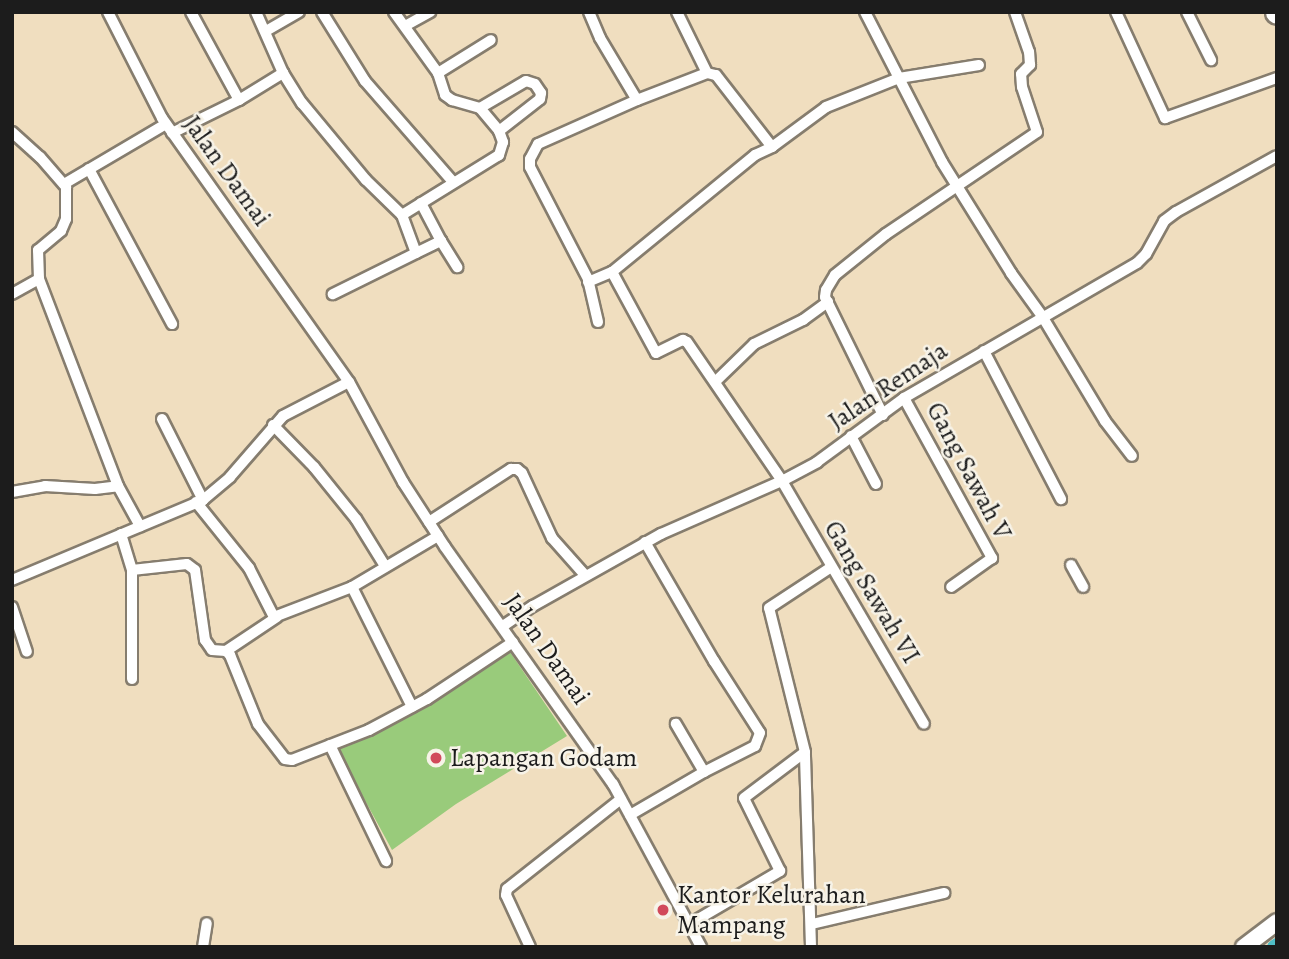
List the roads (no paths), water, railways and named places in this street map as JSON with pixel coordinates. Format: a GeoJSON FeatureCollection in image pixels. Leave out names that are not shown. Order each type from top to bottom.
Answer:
{"type":"FeatureCollection","features":[{"type":"Feature","properties":{"kind":"main road"},"geometry":{"type":"LineString","coordinates":[[1244,947],[1277,922]]}},
{"type":"Feature","properties":{"kind":"street","name":"Jalan Damai"},"geometry":{"type":"LineString","coordinates":[[107,12],[169,129],[349,382],[438,536],[575,727],[621,799],[701,947]]}},
{"type":"Feature","properties":{"kind":"street"},"geometry":{"type":"LineString","coordinates":[[191,12],[239,100]]}},
{"type":"Feature","properties":{"kind":"street"},"geometry":{"type":"LineString","coordinates":[[256,12],[283,73],[328,136],[366,180],[402,215],[416,253]]}},
{"type":"Feature","properties":{"kind":"street"},"geometry":{"type":"LineString","coordinates":[[266,31],[299,12]]}},
{"type":"Feature","properties":{"kind":"street"},"geometry":{"type":"LineString","coordinates":[[322,12],[365,81],[453,182]]}},
{"type":"Feature","properties":{"kind":"street"},"geometry":{"type":"LineString","coordinates":[[394,12],[438,73],[445,94],[452,100],[480,108],[499,131],[503,142],[499,155],[402,215]]}},
{"type":"Feature","properties":{"kind":"street"},"geometry":{"type":"LineString","coordinates":[[405,26],[430,12]]}},
{"type":"Feature","properties":{"kind":"street"},"geometry":{"type":"LineString","coordinates":[[589,12],[600,38],[637,100]]}},
{"type":"Feature","properties":{"kind":"street"},"geometry":{"type":"LineString","coordinates":[[677,12],[707,73],[723,81],[772,147]]}},
{"type":"Feature","properties":{"kind":"street"},"geometry":{"type":"LineString","coordinates":[[865,12],[928,136],[1105,421],[1132,456]]}},
{"type":"Feature","properties":{"kind":"street"},"geometry":{"type":"LineString","coordinates":[[883,415],[828,302],[826,290],[835,275],[886,234],[1037,132],[1022,87],[1021,74],[1030,65],[1029,52],[1015,12]]}},
{"type":"Feature","properties":{"kind":"street"},"geometry":{"type":"LineString","coordinates":[[1116,12],[1165,118],[1277,78]]}},
{"type":"Feature","properties":{"kind":"street"},"geometry":{"type":"LineString","coordinates":[[1187,12],[1211,60]]}},
{"type":"Feature","properties":{"kind":"street"},"geometry":{"type":"LineString","coordinates":[[438,73],[491,40]]}},
{"type":"Feature","properties":{"kind":"street"},"geometry":{"type":"LineString","coordinates":[[588,282],[612,272],[755,155],[772,147],[826,107],[899,78],[979,65]]}},
{"type":"Feature","properties":{"kind":"street"},"geometry":{"type":"LineString","coordinates":[[64,184],[169,129],[239,100],[283,73]]}},
{"type":"Feature","properties":{"kind":"street"},"geometry":{"type":"LineString","coordinates":[[598,323],[588,282],[530,167],[530,159],[538,144],[637,100],[707,73]]}},
{"type":"Feature","properties":{"kind":"street"},"geometry":{"type":"LineString","coordinates":[[480,108],[526,81],[535,84],[541,93],[540,100],[499,131]]}},
{"type":"Feature","properties":{"kind":"street"},"geometry":{"type":"LineString","coordinates":[[12,132],[64,184],[66,219],[61,231],[38,250],[39,278],[117,486],[140,526]]}},
{"type":"Feature","properties":{"kind":"street","name":"Jalan Remaja"},"geometry":{"type":"LineString","coordinates":[[503,626],[585,575],[645,542],[782,481],[817,461],[904,398],[1137,263],[1164,222],[1176,212],[1277,156]]}},
{"type":"Feature","properties":{"kind":"street"},"geometry":{"type":"LineString","coordinates":[[89,169],[172,324]]}},
{"type":"Feature","properties":{"kind":"street"},"geometry":{"type":"LineString","coordinates":[[421,203],[457,267]]}},
{"type":"Feature","properties":{"kind":"street"},"geometry":{"type":"LineString","coordinates":[[333,294],[441,241]]}},
{"type":"Feature","properties":{"kind":"street","name":"Gang Sawah VI"},"geometry":{"type":"LineString","coordinates":[[612,272],[654,351],[658,353],[683,340],[716,381],[782,481],[830,568],[924,724]]}},
{"type":"Feature","properties":{"kind":"street"},"geometry":{"type":"LineString","coordinates":[[12,294],[39,278]]}},
{"type":"Feature","properties":{"kind":"street"},"geometry":{"type":"LineString","coordinates":[[716,381],[754,344],[803,320],[828,302]]}},
{"type":"Feature","properties":{"kind":"street"},"geometry":{"type":"LineString","coordinates":[[984,351],[1062,499]]}},
{"type":"Feature","properties":{"kind":"street"},"geometry":{"type":"LineString","coordinates":[[12,580],[199,501],[230,477],[283,416],[349,382]]}},
{"type":"Feature","properties":{"kind":"street","name":"Gang Sawah V"},"geometry":{"type":"LineString","coordinates":[[904,398],[992,558],[951,587]]}},
{"type":"Feature","properties":{"kind":"street"},"geometry":{"type":"LineString","coordinates":[[162,419],[199,501],[249,568],[271,615],[277,617]]}},
{"type":"Feature","properties":{"kind":"street"},"geometry":{"type":"LineString","coordinates":[[273,425],[314,467],[348,508],[385,566]]}},
{"type":"Feature","properties":{"kind":"street"},"geometry":{"type":"LineString","coordinates":[[851,436],[877,484]]}},
{"type":"Feature","properties":{"kind":"street"},"geometry":{"type":"LineString","coordinates":[[429,522],[511,469],[517,469],[522,472],[552,538],[585,575]]}},
{"type":"Feature","properties":{"kind":"street"},"geometry":{"type":"LineString","coordinates":[[12,492],[45,486],[95,489],[117,486]]}},
{"type":"Feature","properties":{"kind":"street"},"geometry":{"type":"LineString","coordinates":[[121,534],[132,570],[132,679]]}},
{"type":"Feature","properties":{"kind":"street"},"geometry":{"type":"LineString","coordinates":[[132,570],[192,566],[195,570],[205,640],[212,650],[226,651],[277,617],[309,601],[352,587],[438,536]]}},
{"type":"Feature","properties":{"kind":"street"},"geometry":{"type":"LineString","coordinates":[[630,815],[755,746],[760,733],[645,542]]}},
{"type":"Feature","properties":{"kind":"street"},"geometry":{"type":"LineString","coordinates":[[1071,565],[1083,587]]}},
{"type":"Feature","properties":{"kind":"street"},"geometry":{"type":"LineString","coordinates":[[811,947],[805,752],[769,608],[830,568]]}},
{"type":"Feature","properties":{"kind":"street"},"geometry":{"type":"LineString","coordinates":[[352,587],[412,707]]}},
{"type":"Feature","properties":{"kind":"street"},"geometry":{"type":"LineString","coordinates":[[12,607],[27,653]]}},
{"type":"Feature","properties":{"kind":"street"},"geometry":{"type":"LineString","coordinates":[[226,651],[258,724],[285,759],[292,760],[369,730],[412,707],[513,642]]}},
{"type":"Feature","properties":{"kind":"street"},"geometry":{"type":"LineString","coordinates":[[676,724],[704,772]]}},
{"type":"Feature","properties":{"kind":"street"},"geometry":{"type":"LineString","coordinates":[[330,745],[386,861]]}},
{"type":"Feature","properties":{"kind":"street"},"geometry":{"type":"LineString","coordinates":[[688,925],[780,871],[744,798],[805,752]]}},
{"type":"Feature","properties":{"kind":"street"},"geometry":{"type":"LineString","coordinates":[[530,947],[506,895],[508,889],[621,799]]}},
{"type":"Feature","properties":{"kind":"street"},"geometry":{"type":"LineString","coordinates":[[812,924],[944,893]]}},
{"type":"Feature","properties":{"kind":"street"},"geometry":{"type":"LineString","coordinates":[[203,947],[207,923]]}},
{"type":"Feature","properties":{"kind":"place","name":"Lapangan Godam"},"geometry":{"type":"Point","coordinates":[436,758]}},
{"type":"Feature","properties":{"kind":"place","name":"Kantor Kelurahan Mampang"},"geometry":{"type":"Point","coordinates":[663,910]}}]}
